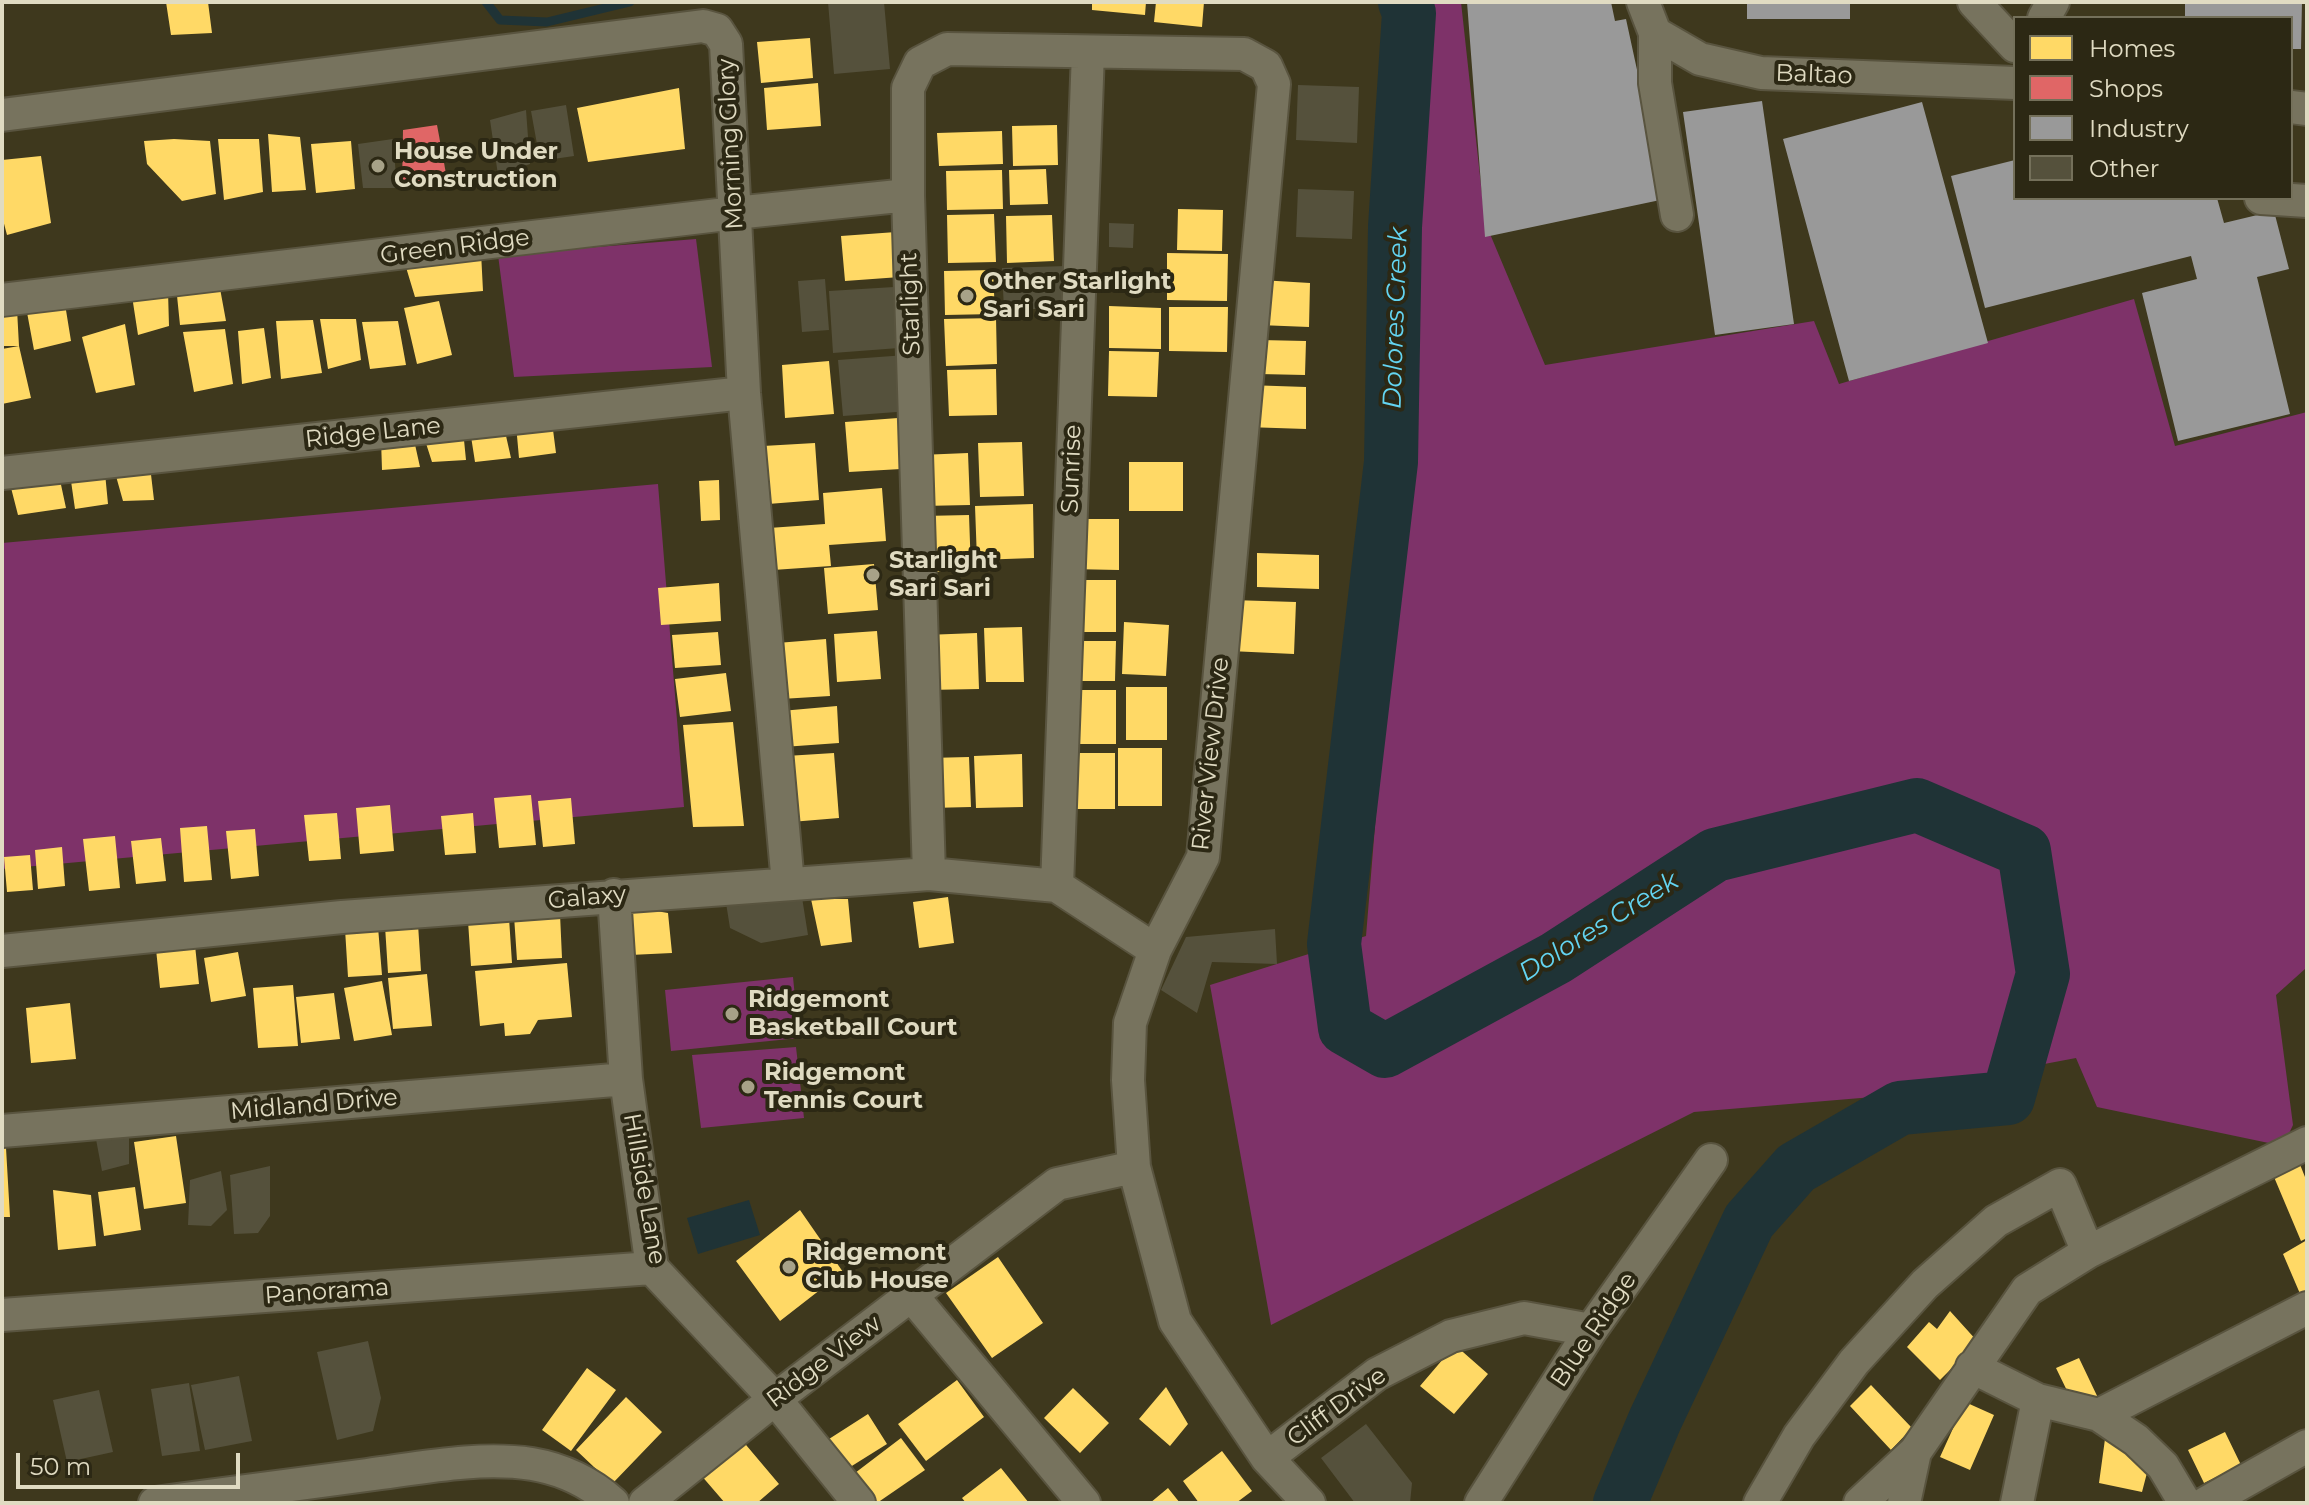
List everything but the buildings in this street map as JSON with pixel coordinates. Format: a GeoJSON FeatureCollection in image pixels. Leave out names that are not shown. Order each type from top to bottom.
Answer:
{"type":"FeatureCollection","features":[{"type":"Feature","properties":{"kind":"street"},"geometry":{"type":"LineString","coordinates":[[1643,2],[1655,33],[1655,83],[1677,215]]}},
{"type":"Feature","properties":{"kind":"street"},"geometry":{"type":"LineString","coordinates":[[1974,2],[2013,44]]}},
{"type":"Feature","properties":{"kind":"street","name":"Morning Glory"},"geometry":{"type":"LineString","coordinates":[[2,115],[703,26],[717,30],[726,44],[744,393],[788,884]]}},
{"type":"Feature","properties":{"kind":"street","name":"Baltao"},"geometry":{"type":"LineString","coordinates":[[1655,33],[1700,59],[1761,73],[2013,83]]}},
{"type":"Feature","properties":{"kind":"street","name":"Starlight"},"geometry":{"type":"LineString","coordinates":[[929,874],[908,195],[908,88],[920,63],[947,49],[1244,54]]}},
{"type":"Feature","properties":{"kind":"street","name":"Sunrise"},"geometry":{"type":"LineString","coordinates":[[1057,886],[1088,52]]}},
{"type":"Feature","properties":{"kind":"street","name":"River View Drive"},"geometry":{"type":"LineString","coordinates":[[1244,54],[1266,66],[1274,84],[1203,857],[1155,950],[1130,1023],[1128,1080],[1134,1167],[1175,1321],[1267,1458],[1309,1503]]}},
{"type":"Feature","properties":{"kind":"street","name":"Green Ridge"},"geometry":{"type":"LineString","coordinates":[[2,300],[908,195]]}},
{"type":"Feature","properties":{"kind":"street","name":"Ridge Lane"},"geometry":{"type":"LineString","coordinates":[[2,473],[744,393]]}},
{"type":"Feature","properties":{"kind":"street","name":"Galaxy"},"geometry":{"type":"LineString","coordinates":[[2,951],[342,917],[929,874],[1057,886],[1155,950]]}},
{"type":"Feature","properties":{"kind":"street","name":"Hillside Lane"},"geometry":{"type":"LineString","coordinates":[[614,895],[626,1079],[652,1268],[775,1399],[859,1503]]}},
{"type":"Feature","properties":{"kind":"street","name":"Midland Drive"},"geometry":{"type":"LineString","coordinates":[[2,1131],[626,1079]]}},
{"type":"Feature","properties":{"kind":"street"},"geometry":{"type":"LineString","coordinates":[[1860,1503],[1915,1452],[2027,1290],[2088,1252],[2305,1149]]}},
{"type":"Feature","properties":{"kind":"street","name":"Blue Ridge"},"geometry":{"type":"LineString","coordinates":[[1481,1503],[1591,1330],[1711,1160]]}},
{"type":"Feature","properties":{"kind":"street","name":"Ridge View"},"geometry":{"type":"LineString","coordinates":[[645,1503],[775,1399],[1057,1184],[1134,1167]]}},
{"type":"Feature","properties":{"kind":"street"},"geometry":{"type":"LineString","coordinates":[[1760,1503],[1799,1436],[1854,1362],[1925,1284],[1996,1221],[2060,1185],[2088,1252]]}},
{"type":"Feature","properties":{"kind":"street","name":"Panorama"},"geometry":{"type":"LineString","coordinates":[[2,1315],[652,1268]]}},
{"type":"Feature","properties":{"kind":"street"},"geometry":{"type":"LineString","coordinates":[[912,1296],[1084,1503]]}},
{"type":"Feature","properties":{"kind":"street"},"geometry":{"type":"LineString","coordinates":[[2099,1415],[2307,1308]]}},
{"type":"Feature","properties":{"kind":"street","name":"Cliff Drive"},"geometry":{"type":"LineString","coordinates":[[1267,1458],[1377,1374],[1451,1336],[1524,1318],[1591,1330]]}},
{"type":"Feature","properties":{"kind":"street"},"geometry":{"type":"LineString","coordinates":[[1972,1367],[2038,1400],[2099,1415],[2136,1440],[2163,1466],[2185,1503]]}},
{"type":"Feature","properties":{"kind":"street"},"geometry":{"type":"LineString","coordinates":[[2017,1503],[2038,1400]]}},
{"type":"Feature","properties":{"kind":"street"},"geometry":{"type":"LineString","coordinates":[[2206,1503],[2307,1446]]}},
{"type":"Feature","properties":{"kind":"street"},"geometry":{"type":"LineString","coordinates":[[1904,1503],[1915,1452]]}},
{"type":"Feature","properties":{"kind":"street"},"geometry":{"type":"LineString","coordinates":[[155,1503],[440,1465],[490,1462],[533,1464],[570,1475],[600,1491],[613,1503]]}},
{"type":"Feature","properties":{"kind":"street"},"geometry":{"type":"LineString","coordinates":[[2156,1503],[2163,1466]]}},
{"type":"Feature","properties":{"kind":"shaded area"},"geometry":{"type":"Polygon","coordinates":[[[1416,2],[1461,2],[1485,222],[1545,365],[1814,321],[1839,384],[2134,299],[2175,446],[2307,412],[2307,970],[2276,995],[2293,1125],[2283,1146],[2097,1107],[2076,1058],[2039,1065],[1992,1087],[1694,1112],[1271,1325],[1210,985],[1366,936],[1418,300],[1416,2]]]}},
{"type":"Feature","properties":{"kind":"shaded area"},"geometry":{"type":"Polygon","coordinates":[[[696,239],[712,367],[514,377],[498,255],[696,239]]]}},
{"type":"Feature","properties":{"kind":"shaded area"},"geometry":{"type":"Polygon","coordinates":[[[658,484],[684,807],[2,869],[2,543],[658,484]]]}},
{"type":"Feature","properties":{"kind":"shaded area","name":"Ridgemont Basketball Court"},"geometry":{"type":"Polygon","coordinates":[[[793,977],[799,1038],[671,1051],[665,990],[793,977]]]}},
{"type":"Feature","properties":{"kind":"shaded area","name":"Ridgemont Tennis Court"},"geometry":{"type":"Polygon","coordinates":[[[796,1047],[804,1118],[701,1128],[692,1055],[796,1047]]]}},
{"type":"Feature","properties":{"kind":"water"},"geometry":{"type":"Polygon","coordinates":[[[749,1200],[760,1235],[698,1254],[687,1218],[749,1200]]]}},
{"type":"Feature","properties":{"kind":"waterway"},"geometry":{"type":"LineString","coordinates":[[486,2],[500,20],[547,22],[630,2]]}},
{"type":"Feature","properties":{"kind":"waterway","name":"Dolores Creek"},"geometry":{"type":"LineString","coordinates":[[1405,2],[1409,13],[1395,227],[1391,462],[1334,944],[1345,1028],[1385,1051],[1556,958],[1715,855],[1917,805],[2024,851],[2043,974],[2008,1098],[1900,1108],[1796,1168],[1749,1221],[1655,1420],[1620,1503]]}},
{"type":"Feature","properties":{"kind":"place","name":"House Under Construction"},"geometry":{"type":"Point","coordinates":[378,166]}},
{"type":"Feature","properties":{"kind":"place","name":"Other Starlight Sari Sari"},"geometry":{"type":"Point","coordinates":[967,296]}},
{"type":"Feature","properties":{"kind":"place","name":"Starlight Sari Sari"},"geometry":{"type":"Point","coordinates":[873,575]}},
{"type":"Feature","properties":{"kind":"place","name":"Ridgemont Basketball Court"},"geometry":{"type":"Point","coordinates":[732,1014]}},
{"type":"Feature","properties":{"kind":"place","name":"Ridgemont Tennis Court"},"geometry":{"type":"Point","coordinates":[748,1087]}},
{"type":"Feature","properties":{"kind":"place","name":"Ridgemont Club House"},"geometry":{"type":"Point","coordinates":[789,1267]}}]}
